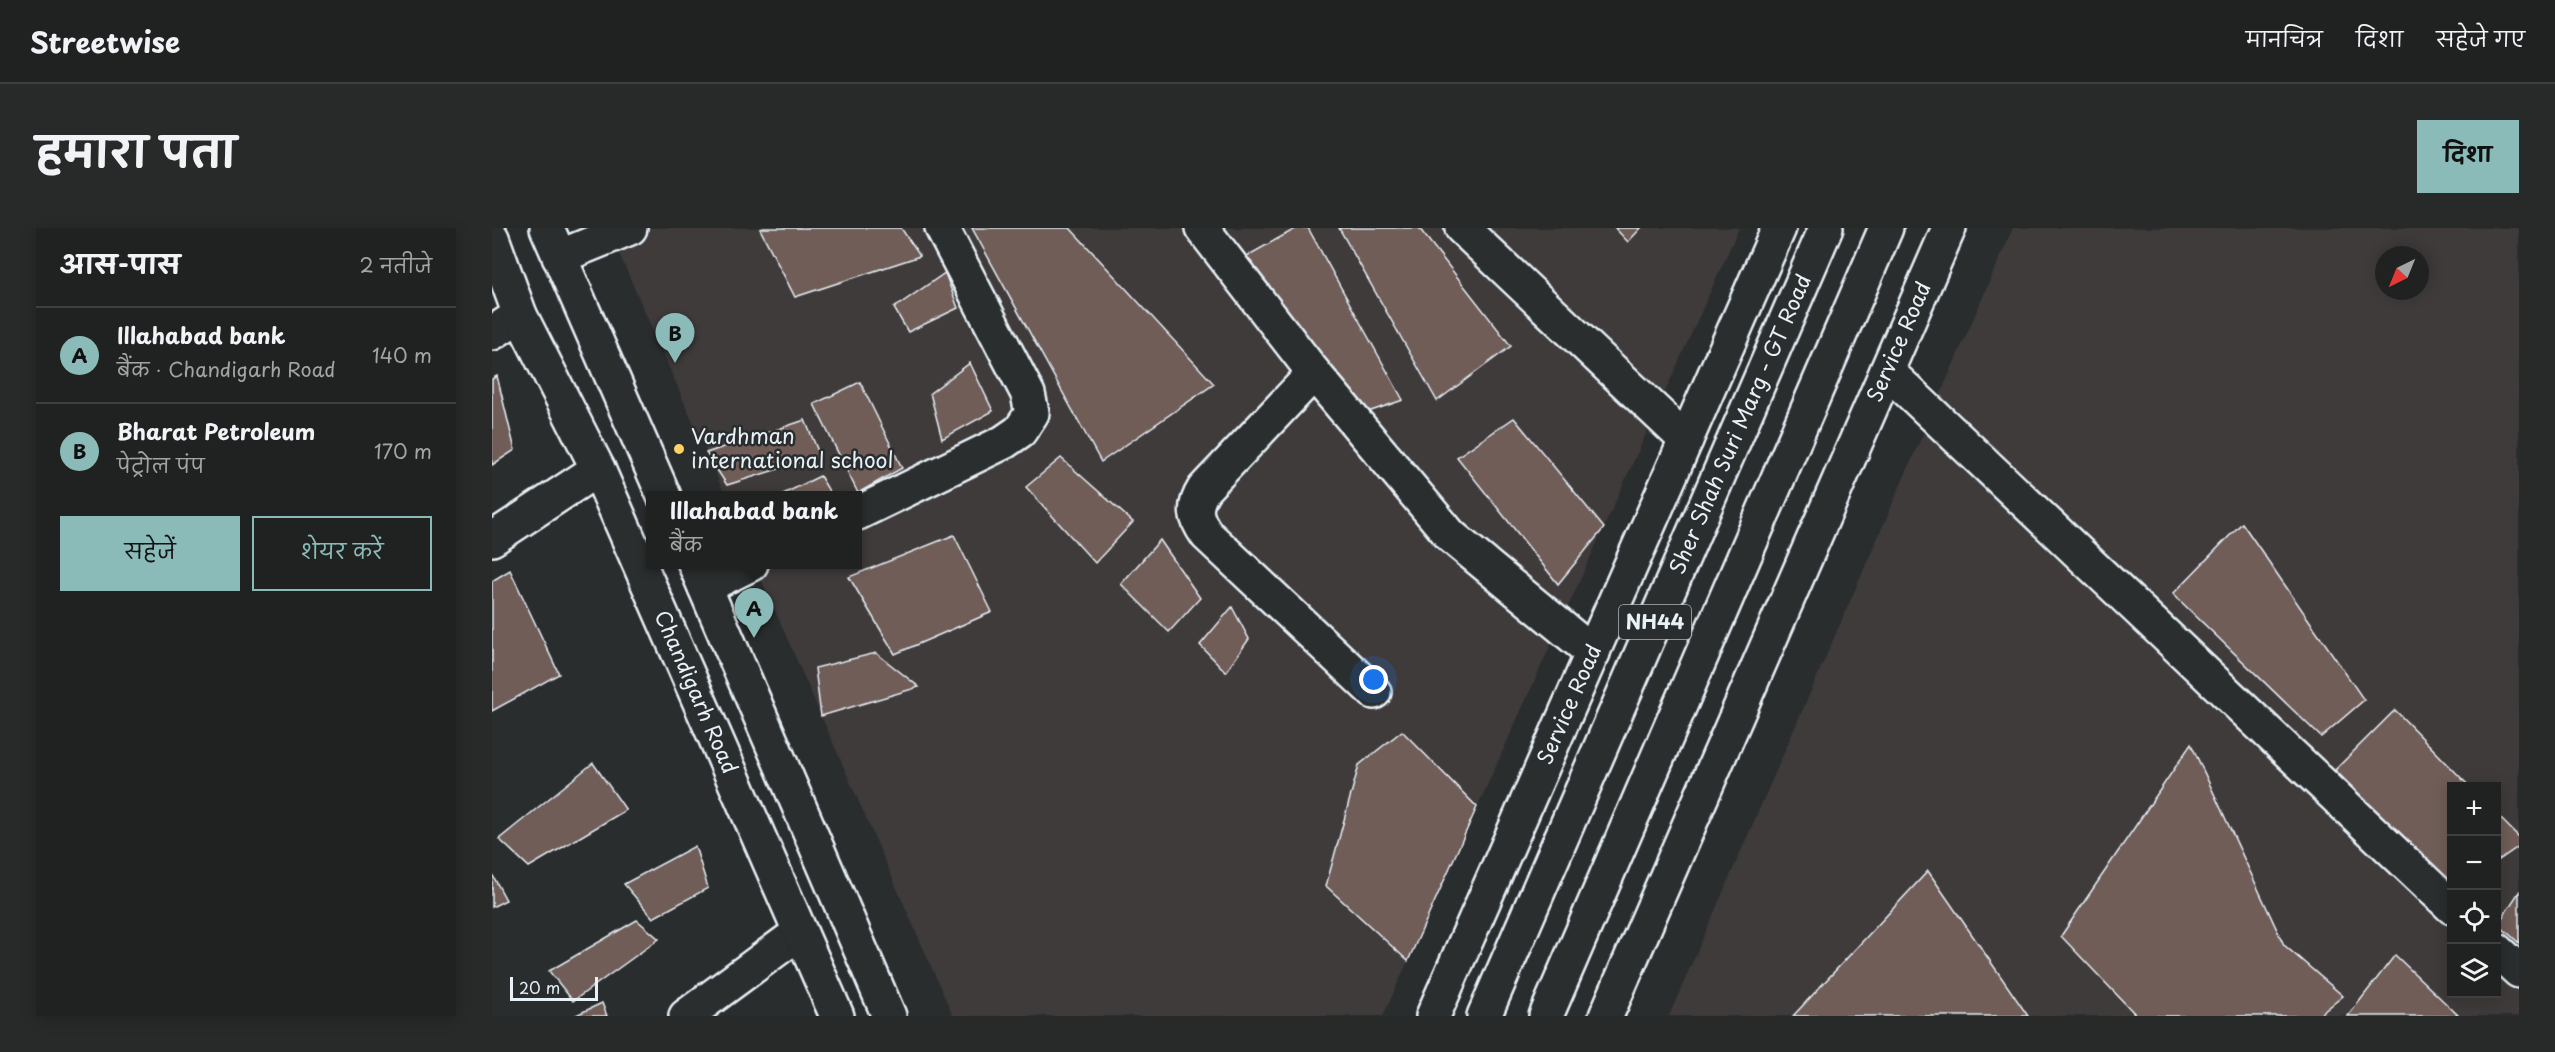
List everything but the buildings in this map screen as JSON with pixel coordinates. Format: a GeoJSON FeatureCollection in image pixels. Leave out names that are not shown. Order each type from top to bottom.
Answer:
{"type":"FeatureCollection","features":[{"type":"Feature","properties":{"kind":"main road"},"geometry":{"type":"LineString","coordinates":[[630,228],[553,242],[662,491]]}},
{"type":"Feature","properties":{"kind":"main road"},"geometry":{"type":"LineString","coordinates":[[862,511],[1004,442],[1020,430],[1032,413],[1028,394],[942,228]]}},
{"type":"Feature","properties":{"kind":"main road"},"geometry":{"type":"LineString","coordinates":[[1202,228],[1314,373],[1451,536],[1593,653]]}},
{"type":"Feature","properties":{"kind":"main road"},"geometry":{"type":"LineString","coordinates":[[1462,228],[1686,440]]}},
{"type":"Feature","properties":{"kind":"main road","name":"Service Road"},"geometry":{"type":"LineString","coordinates":[[1433,1016],[1779,228]]}},
{"type":"Feature","properties":{"kind":"main road","name":"Sher Shah Suri Marg - GT Road"},"geometry":{"type":"LineString","coordinates":[[1484,1016],[1826,228]]}},
{"type":"Feature","properties":{"kind":"main road","name":"NH44"},"geometry":{"type":"LineString","coordinates":[[1546,1016],[1886,228]]}},
{"type":"Feature","properties":{"kind":"main road","name":"Service Road"},"geometry":{"type":"LineString","coordinates":[[1606,1016],[1949,228]]}},
{"type":"Feature","properties":{"kind":"main road","name":"Chandigarh Road"},"geometry":{"type":"LineString","coordinates":[[492,238],[520,315],[598,469],[837,1016]]}},
{"type":"Feature","properties":{"kind":"main road"},"geometry":{"type":"LineString","coordinates":[[492,333],[520,315]]}},
{"type":"Feature","properties":{"kind":"main road"},"geometry":{"type":"LineString","coordinates":[[1887,371],[2447,903]]}},
{"type":"Feature","properties":{"kind":"main road"},"geometry":{"type":"LineString","coordinates":[[1314,373],[1204,489],[1197,500],[1196,516],[1207,535],[1374,692]]}},
{"type":"Feature","properties":{"kind":"main road"},"geometry":{"type":"LineString","coordinates":[[492,539],[598,469]]}},
{"type":"Feature","properties":{"kind":"main road"},"geometry":{"type":"LineString","coordinates":[[730,569],[700,576],[889,1016]]}},
{"type":"Feature","properties":{"kind":"main road"},"geometry":{"type":"LineString","coordinates":[[687,1016],[800,932]]}},
{"type":"Feature","properties":{"kind":"main road"},"geometry":{"type":"LineString","coordinates":[[2501,955],[2519,971]]}},
{"type":"Feature","properties":{"kind":"shaded area"},"geometry":{"type":"Polygon","coordinates":[[[608,228],[1739,228],[1383,1016],[953,1016],[757,569],[862,569],[862,491],[723,491],[608,228]]]}},
{"type":"Feature","properties":{"kind":"shaded area"},"geometry":{"type":"Polygon","coordinates":[[[2013,228],[2519,228],[2519,1016],[1669,1016],[2013,228]]]}},
{"type":"Feature","properties":{"kind":"place","name":"Bharat Petroleum"},"geometry":{"type":"Point","coordinates":[675,363]}},
{"type":"Feature","properties":{"kind":"place","name":"Vardhman international school"},"geometry":{"type":"Point","coordinates":[679,449]}},
{"type":"Feature","properties":{"kind":"place","name":"Illahabad bank"},"geometry":{"type":"Point","coordinates":[754,638]}}]}
